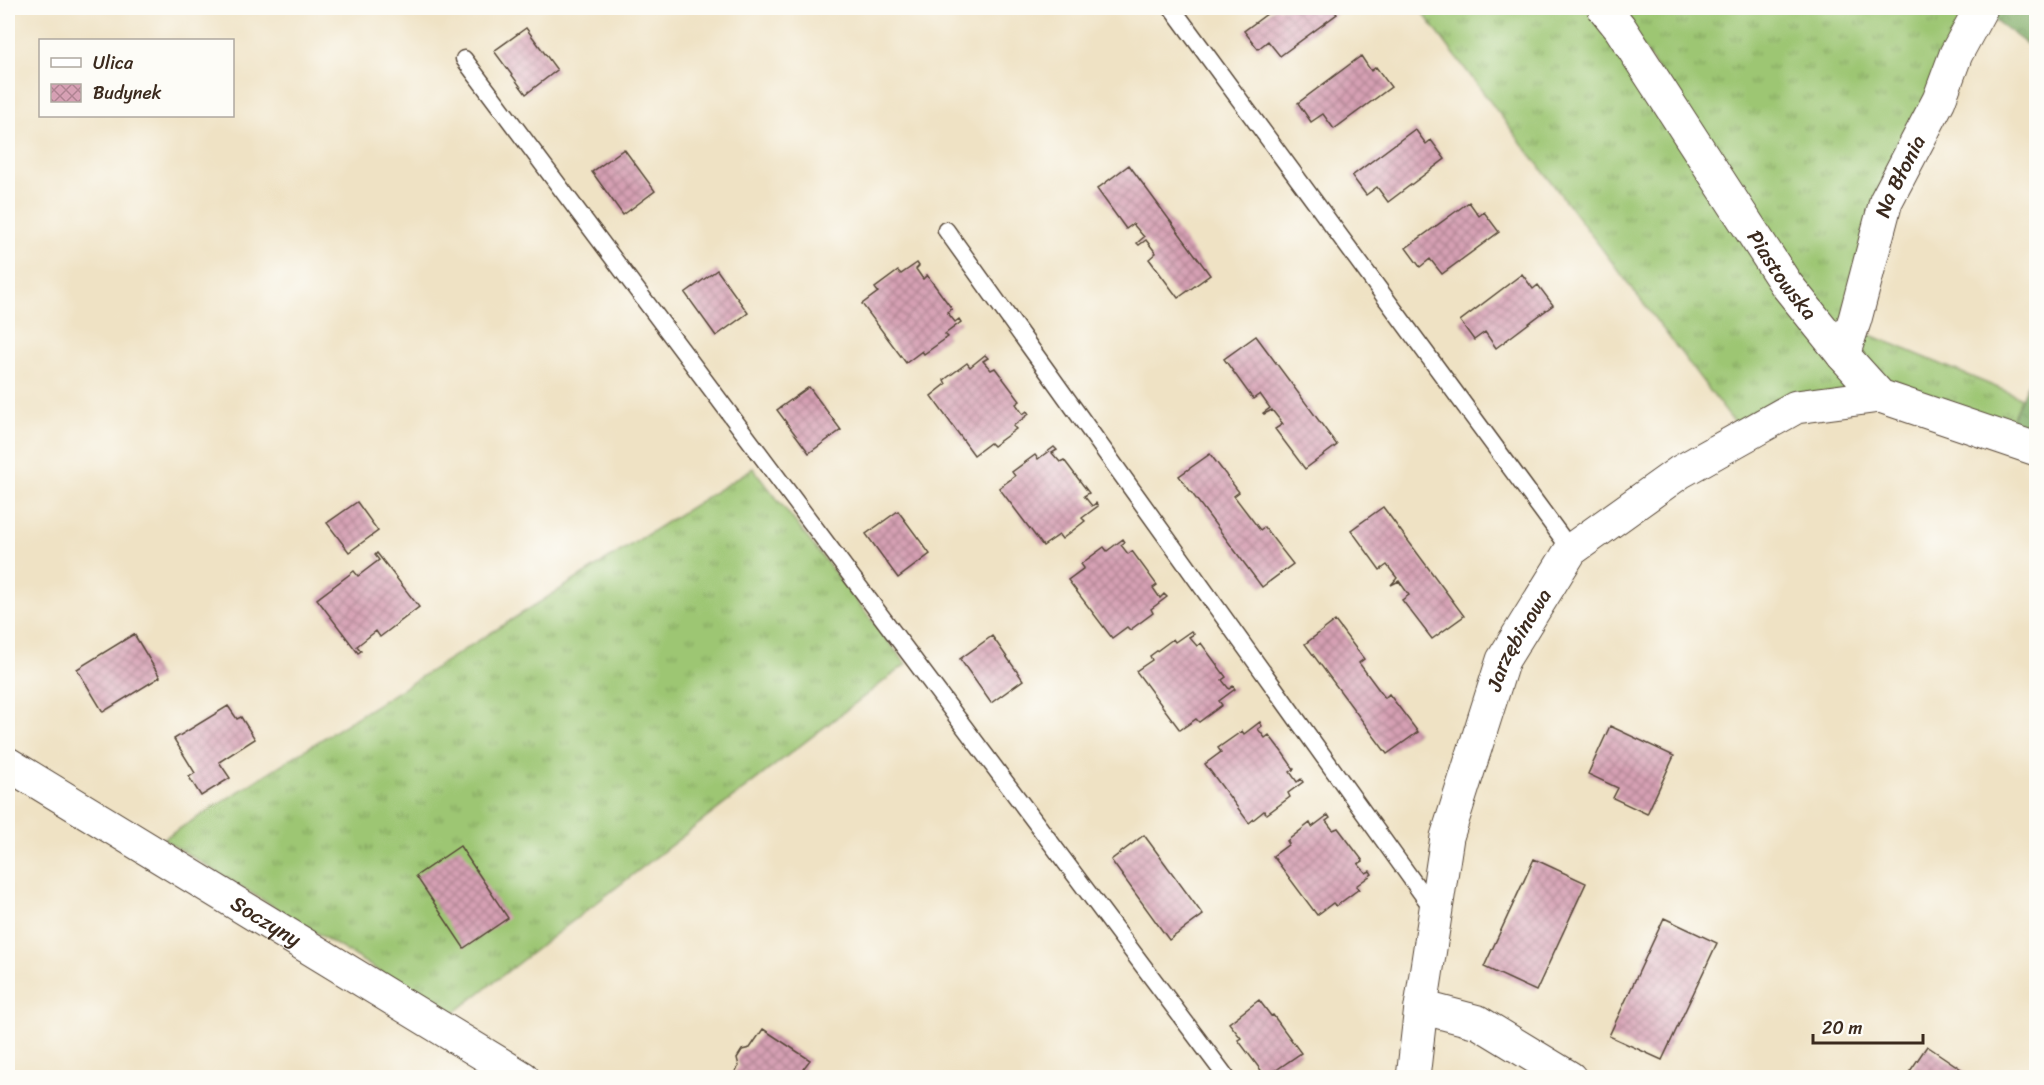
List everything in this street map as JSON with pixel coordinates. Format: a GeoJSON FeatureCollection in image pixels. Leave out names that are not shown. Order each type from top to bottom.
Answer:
{"type":"FeatureCollection","features":[{"type":"Feature","properties":{"kind":"street","name":"Piastowska"},"geometry":{"type":"LineString","coordinates":[[1604,8],[1626,38],[1786,284],[1842,355],[1880,396],[2037,449]]}},
{"type":"Feature","properties":{"kind":"street","name":"Na Błonia"},"geometry":{"type":"LineString","coordinates":[[1842,355],[1855,319],[1886,201],[1939,100],[1956,54],[1981,8]]}},
{"type":"Feature","properties":{"kind":"street","name":"Jarzębinowa"},"geometry":{"type":"LineString","coordinates":[[1413,1077],[1421,1006],[1447,837],[1503,660],[1571,550],[1680,472],[1796,407],[1880,396]]}},
{"type":"Feature","properties":{"kind":"street","name":"Soczyny"},"geometry":{"type":"LineString","coordinates":[[8,764],[523,1077]]}},
{"type":"Feature","properties":{"kind":"street"},"geometry":{"type":"LineString","coordinates":[[1421,1006],[1478,1022],[1570,1077]]}},
{"type":"Feature","properties":{"kind":"lane"},"geometry":{"type":"LineString","coordinates":[[1172,8],[1571,550]]}},
{"type":"Feature","properties":{"kind":"lane"},"geometry":{"type":"LineString","coordinates":[[465,59],[1227,1077]]}},
{"type":"Feature","properties":{"kind":"lane"},"geometry":{"type":"LineString","coordinates":[[946,230],[1435,913]]}},
{"type":"Feature","properties":{"kind":"green space"},"geometry":{"type":"Polygon","coordinates":[[[1419,8],[1594,8],[1863,391],[1738,428],[1419,8]]]}},
{"type":"Feature","properties":{"kind":"green space"},"geometry":{"type":"Polygon","coordinates":[[[1616,8],[1970,8],[1840,338],[1616,8]]]}},
{"type":"Feature","properties":{"kind":"green space"},"geometry":{"type":"Polygon","coordinates":[[[1994,8],[2036,8],[2036,51],[1988,15],[1994,8]]]}},
{"type":"Feature","properties":{"kind":"green space"},"geometry":{"type":"Polygon","coordinates":[[[1859,330],[2022,398],[2009,426],[1886,388],[1852,351],[1859,330]]]}},
{"type":"Feature","properties":{"kind":"green space"},"geometry":{"type":"Polygon","coordinates":[[[2036,365],[2036,439],[2009,426],[2036,365]]]}},
{"type":"Feature","properties":{"kind":"green space"},"geometry":{"type":"Polygon","coordinates":[[[753,468],[906,664],[451,1015],[163,839],[753,468]]]}},
{"type":"Feature","properties":{"kind":"building"},"geometry":{"type":"Polygon","coordinates":[[[1275,8],[1332,8],[1337,14],[1280,56],[1268,41],[1258,49],[1244,31],[1275,8]]]}},
{"type":"Feature","properties":{"kind":"building"},"geometry":{"type":"Polygon","coordinates":[[[526,28],[557,70],[526,94],[494,51],[526,28]]]}},
{"type":"Feature","properties":{"kind":"building"},"geometry":{"type":"Polygon","coordinates":[[[1361,56],[1371,71],[1376,67],[1391,87],[1334,129],[1323,114],[1311,122],[1298,103],[1361,56]]]}},
{"type":"Feature","properties":{"kind":"building"},"geometry":{"type":"Polygon","coordinates":[[[1415,129],[1426,144],[1431,140],[1445,159],[1388,202],[1377,187],[1366,195],[1352,176],[1415,129]]]}},
{"type":"Feature","properties":{"kind":"building"},"geometry":{"type":"Polygon","coordinates":[[[624,149],[655,191],[623,215],[592,172],[624,149]]]}},
{"type":"Feature","properties":{"kind":"building"},"geometry":{"type":"Polygon","coordinates":[[[1129,165],[1210,275],[1178,298],[1149,259],[1156,253],[1146,240],[1139,245],[1137,243],[1144,237],[1133,224],[1126,229],[1097,189],[1129,165]]]}},
{"type":"Feature","properties":{"kind":"building"},"geometry":{"type":"Polygon","coordinates":[[[1469,202],[1479,216],[1484,212],[1499,232],[1442,274],[1430,259],[1420,267],[1406,248],[1469,202]]]}},
{"type":"Feature","properties":{"kind":"building"},"geometry":{"type":"Polygon","coordinates":[[[917,263],[919,266],[916,269],[923,279],[927,275],[952,309],[947,312],[955,322],[959,319],[961,322],[945,334],[948,337],[924,354],[922,351],[906,363],[862,304],[878,292],[875,288],[898,271],[901,274],[917,263]]]}},
{"type":"Feature","properties":{"kind":"building"},"geometry":{"type":"Polygon","coordinates":[[[717,270],[748,313],[716,336],[685,293],[717,270]]]}},
{"type":"Feature","properties":{"kind":"building"},"geometry":{"type":"Polygon","coordinates":[[[1522,274],[1533,289],[1538,285],[1553,305],[1496,348],[1485,332],[1474,340],[1460,321],[1522,274]]]}},
{"type":"Feature","properties":{"kind":"building"},"geometry":{"type":"Polygon","coordinates":[[[1256,336],[1337,445],[1305,469],[1275,429],[1283,424],[1272,410],[1263,413],[1270,408],[1260,394],[1253,399],[1224,359],[1256,336]]]}},
{"type":"Feature","properties":{"kind":"building"},"geometry":{"type":"Polygon","coordinates":[[[985,355],[988,358],[983,361],[991,370],[995,368],[1020,401],[1016,404],[1023,414],[1027,411],[1029,414],[1013,426],[1016,429],[993,446],[990,443],[974,455],[931,396],[946,384],[944,380],[967,363],[970,367],[985,355]]]}},
{"type":"Feature","properties":{"kind":"building"},"geometry":{"type":"Polygon","coordinates":[[[809,387],[841,430],[809,453],[777,410],[809,387]]]}},
{"type":"Feature","properties":{"kind":"building"},"geometry":{"type":"Polygon","coordinates":[[[1054,447],[1057,450],[1052,453],[1060,462],[1064,460],[1089,493],[1084,496],[1092,506],[1096,503],[1098,506],[1082,518],[1085,521],[1062,539],[1059,535],[1043,546],[999,488],[1015,476],[1012,472],[1035,455],[1038,459],[1054,447]]]}},
{"type":"Feature","properties":{"kind":"building"},"geometry":{"type":"Polygon","coordinates":[[[1210,454],[1239,492],[1234,496],[1260,530],[1264,527],[1293,564],[1262,587],[1179,476],[1210,454]]]}},
{"type":"Feature","properties":{"kind":"building"},"geometry":{"type":"Polygon","coordinates":[[[357,502],[378,531],[349,552],[327,523],[357,502]]]}},
{"type":"Feature","properties":{"kind":"building"},"geometry":{"type":"Polygon","coordinates":[[[1383,507],[1464,616],[1432,639],[1402,600],[1409,595],[1399,581],[1391,585],[1397,578],[1387,565],[1380,570],[1351,530],[1383,507]]]}},
{"type":"Feature","properties":{"kind":"building"},"geometry":{"type":"Polygon","coordinates":[[[898,511],[930,554],[898,578],[866,534],[898,511]]]}},
{"type":"Feature","properties":{"kind":"building"},"geometry":{"type":"Polygon","coordinates":[[[1123,539],[1125,542],[1121,545],[1128,554],[1132,551],[1157,585],[1153,588],[1160,598],[1164,594],[1167,597],[1151,609],[1153,613],[1130,630],[1127,627],[1112,638],[1068,580],[1084,568],[1081,564],[1104,547],[1107,551],[1123,539]]]}},
{"type":"Feature","properties":{"kind":"building"},"geometry":{"type":"Polygon","coordinates":[[[377,553],[419,607],[380,637],[376,631],[357,646],[361,651],[358,653],[317,599],[354,571],[358,576],[379,560],[375,555],[377,553]]]}},
{"type":"Feature","properties":{"kind":"building"},"geometry":{"type":"Polygon","coordinates":[[[1335,621],[1364,659],[1359,663],[1385,698],[1389,694],[1418,732],[1387,754],[1305,644],[1335,621]]]}},
{"type":"Feature","properties":{"kind":"building"},"geometry":{"type":"Polygon","coordinates":[[[1191,631],[1194,634],[1189,637],[1197,646],[1201,643],[1226,677],[1222,680],[1229,689],[1233,686],[1235,689],[1219,701],[1222,705],[1199,722],[1196,719],[1180,730],[1136,671],[1152,660],[1150,656],[1173,639],[1175,642],[1191,631]]]}},
{"type":"Feature","properties":{"kind":"building"},"geometry":{"type":"Polygon","coordinates":[[[134,634],[160,677],[103,712],[77,669],[134,634]]]}},
{"type":"Feature","properties":{"kind":"building"},"geometry":{"type":"Polygon","coordinates":[[[992,636],[1023,680],[991,703],[960,659],[992,636]]]}},
{"type":"Feature","properties":{"kind":"building"},"geometry":{"type":"Polygon","coordinates":[[[228,706],[237,719],[241,717],[255,739],[219,762],[230,778],[201,796],[189,777],[195,773],[174,739],[228,706]]]}},
{"type":"Feature","properties":{"kind":"building"},"geometry":{"type":"Polygon","coordinates":[[[1260,722],[1262,726],[1258,729],[1265,738],[1269,735],[1282,752],[1294,769],[1290,772],[1297,782],[1301,779],[1303,782],[1288,793],[1290,797],[1267,814],[1264,811],[1249,823],[1205,764],[1221,752],[1218,748],[1242,731],[1244,734],[1260,722]]]}},
{"type":"Feature","properties":{"kind":"building"},"geometry":{"type":"Polygon","coordinates":[[[1610,726],[1674,756],[1647,814],[1613,798],[1618,788],[1588,774],[1610,726]]]}},
{"type":"Feature","properties":{"kind":"building"},"geometry":{"type":"Polygon","coordinates":[[[1328,815],[1330,818],[1326,821],[1333,830],[1338,828],[1363,861],[1358,864],[1366,873],[1370,871],[1372,874],[1356,886],[1359,889],[1336,906],[1333,903],[1317,915],[1273,856],[1289,844],[1287,841],[1310,823],[1312,827],[1328,815]]]}},
{"type":"Feature","properties":{"kind":"building"},"geometry":{"type":"Polygon","coordinates":[[[1144,835],[1203,915],[1169,940],[1111,860],[1144,835]]]}},
{"type":"Feature","properties":{"kind":"building"},"geometry":{"type":"Polygon","coordinates":[[[460,846],[508,918],[464,948],[416,876],[460,846]]]}},
{"type":"Feature","properties":{"kind":"building"},"geometry":{"type":"Polygon","coordinates":[[[1534,859],[1586,883],[1536,991],[1484,967],[1534,859]]]}},
{"type":"Feature","properties":{"kind":"building"},"geometry":{"type":"Polygon","coordinates":[[[1664,918],[1717,943],[1662,1060],[1609,1036],[1664,918]]]}},
{"type":"Feature","properties":{"kind":"building"},"geometry":{"type":"Polygon","coordinates":[[[1259,1000],[1301,1053],[1266,1077],[1238,1040],[1241,1038],[1229,1023],[1259,1000]]]}},
{"type":"Feature","properties":{"kind":"building"},"geometry":{"type":"Polygon","coordinates":[[[763,1029],[810,1060],[803,1069],[816,1077],[731,1077],[739,1066],[737,1058],[742,1050],[750,1048],[763,1029]]]}},
{"type":"Feature","properties":{"kind":"building"},"geometry":{"type":"Polygon","coordinates":[[[1927,1046],[1967,1073],[1964,1077],[1906,1077],[1927,1046]]]}}]}
